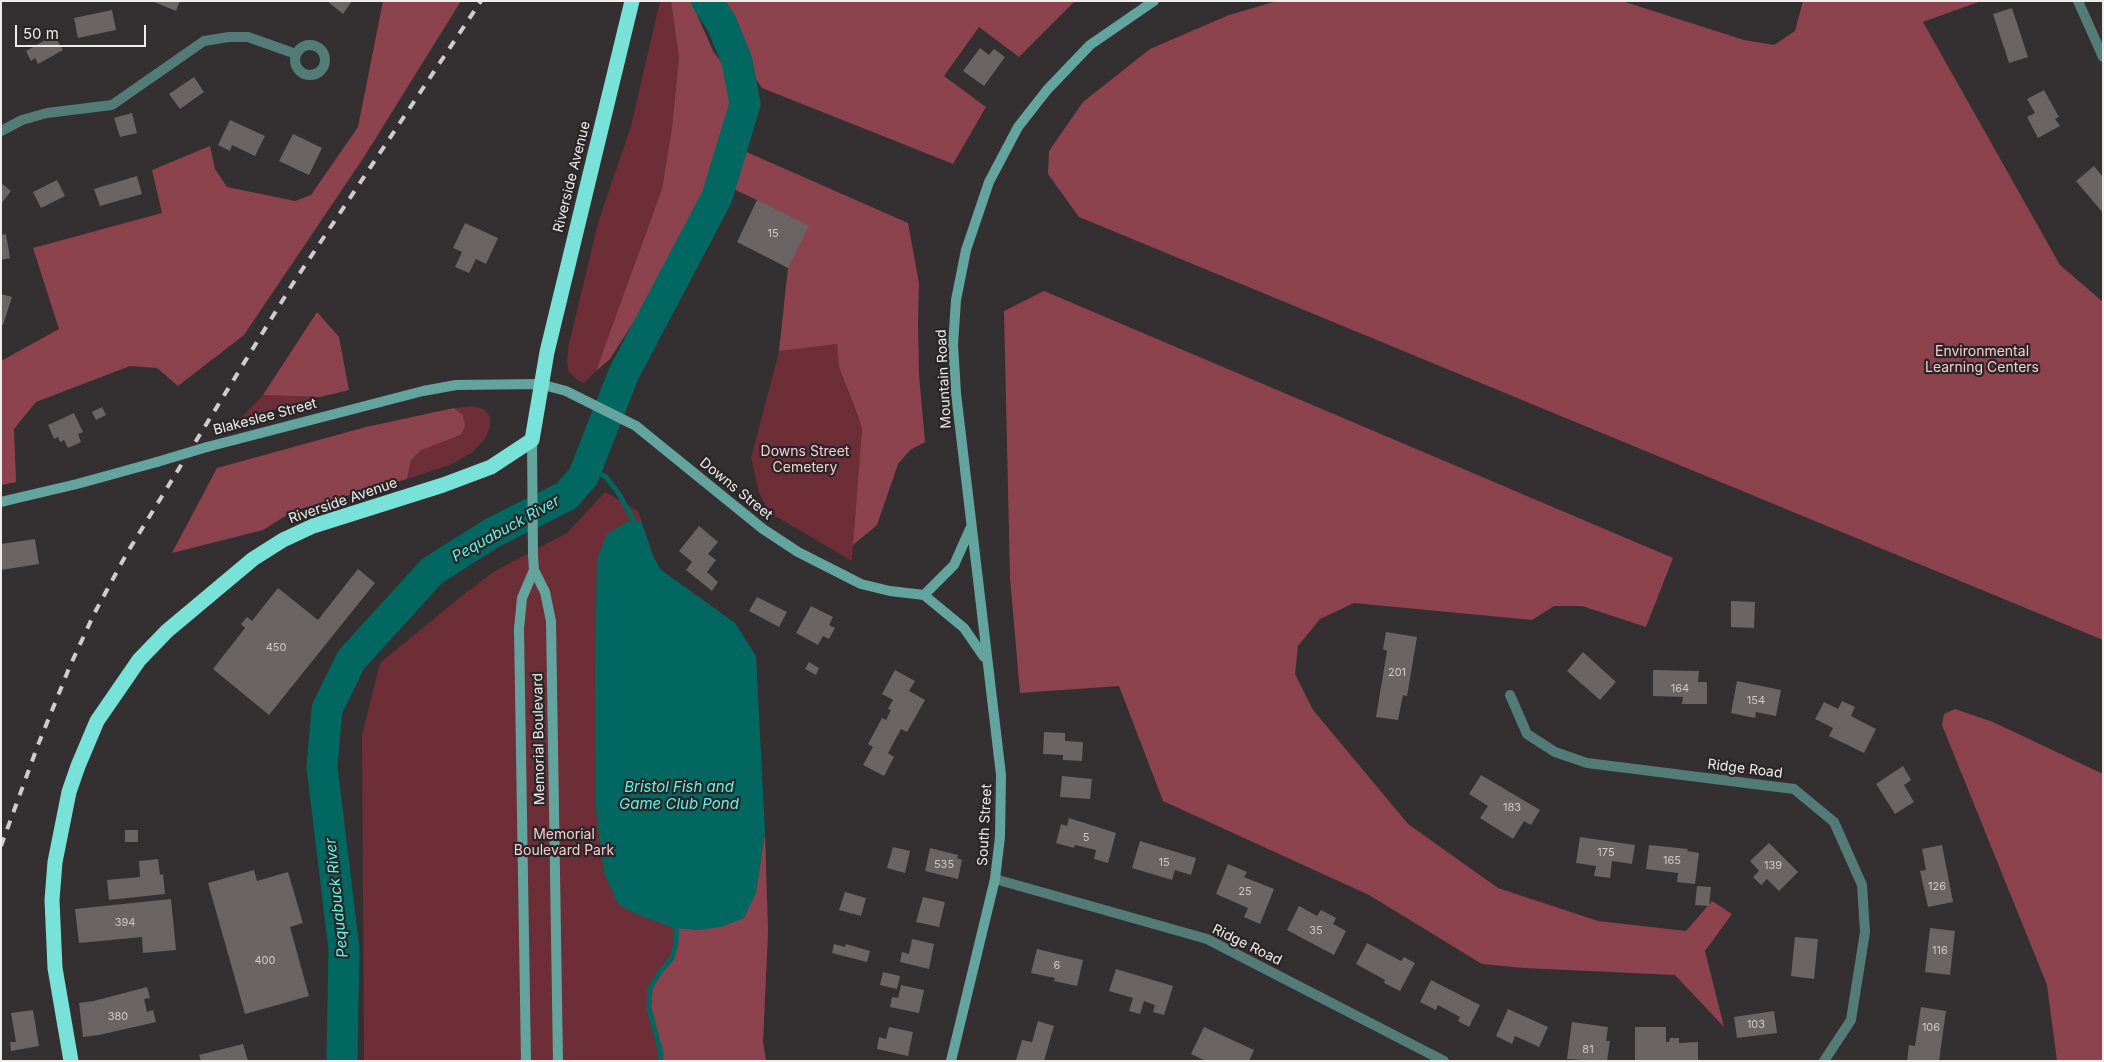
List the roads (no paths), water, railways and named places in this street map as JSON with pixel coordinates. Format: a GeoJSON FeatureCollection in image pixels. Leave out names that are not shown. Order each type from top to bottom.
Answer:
{"type":"FeatureCollection","features":[{"type":"Feature","properties":{"kind":"highway","name":"Riverside Avenue"},"geometry":{"type":"LineString","coordinates":[[71,1061],[55,968],[52,917],[55,862],[62,820],[78,766],[97,721],[116,690],[139,660],[167,631],[253,559],[283,540],[314,526],[443,485],[490,466],[532,440],[540,384],[632,1]]}},
{"type":"Feature","properties":{"kind":"main road","name":"Mountain Road"},"geometry":{"type":"LineString","coordinates":[[978,587],[956,393],[953,345],[956,300],[966,250],[989,182],[1018,127],[1047,90],[1090,45],[1154,1]]}},
{"type":"Feature","properties":{"kind":"main road","name":"Downs Street"},"geometry":{"type":"LineString","coordinates":[[540,384],[566,391],[636,426],[763,529],[798,552],[861,584],[890,591],[924,595]]}},
{"type":"Feature","properties":{"kind":"main road","name":"Blakeslee Street"},"geometry":{"type":"LineString","coordinates":[[1,502],[77,484],[207,447],[423,391],[456,385],[540,384]]}},
{"type":"Feature","properties":{"kind":"main road","name":"Memorial Boulevard"},"geometry":{"type":"LineString","coordinates":[[532,440],[534,570],[546,592],[551,621],[558,1061]]}},
{"type":"Feature","properties":{"kind":"main road"},"geometry":{"type":"LineString","coordinates":[[971,525],[962,552],[954,565],[924,595],[964,628],[976,642],[987,662]]}},
{"type":"Feature","properties":{"kind":"main road","name":"Memorial Boulevard"},"geometry":{"type":"LineString","coordinates":[[526,1061],[519,629],[522,598],[534,570]]}},
{"type":"Feature","properties":{"kind":"main road","name":"South Street"},"geometry":{"type":"LineString","coordinates":[[950,1061],[995,879],[1000,837],[1001,775],[978,587]]}},
{"type":"Feature","properties":{"kind":"street"},"geometry":{"type":"LineString","coordinates":[[2078,1],[2103,57]]}},
{"type":"Feature","properties":{"kind":"street"},"geometry":{"type":"LineString","coordinates":[[1,131],[22,120],[47,113],[112,105],[204,41],[229,37],[248,37],[296,54]]}},
{"type":"Feature","properties":{"kind":"street","name":"Ridge Road"},"geometry":{"type":"LineString","coordinates":[[1510,695],[1527,734],[1556,752],[1587,763],[1794,789],[1834,822],[1862,885],[1865,932],[1851,1020],[1824,1061]]}},
{"type":"Feature","properties":{"kind":"street","name":"Ridge Road"},"geometry":{"type":"LineString","coordinates":[[995,879],[1206,939],[1444,1061]]}},
{"type":"Feature","properties":{"kind":"water","name":"Bristol Fish and Game Club Pond"},"geometry":{"type":"Polygon","coordinates":[[[641,521],[653,556],[661,570],[735,623],[756,656],[765,832],[756,893],[744,918],[721,927],[700,930],[673,928],[634,913],[618,904],[604,873],[596,810],[595,672],[597,559],[607,534],[627,522],[641,521]]]}},
{"type":"Feature","properties":{"kind":"waterway","name":"Pequabuck River"},"geometry":{"type":"LineString","coordinates":[[342,1061],[344,949],[322,767],[327,709],[351,660],[432,571],[492,533],[566,496],[583,477],[624,373],[717,197],[745,104],[737,61],[722,24],[707,1]]}},
{"type":"Feature","properties":{"kind":"waterway"},"geometry":{"type":"LineString","coordinates":[[587,467],[606,477],[619,494],[634,521],[634,527]]}},
{"type":"Feature","properties":{"kind":"waterway"},"geometry":{"type":"LineString","coordinates":[[661,1061],[661,1053],[649,1008],[650,988],[672,958],[676,943],[677,924]]}},
{"type":"Feature","properties":{"kind":"railway"},"geometry":{"type":"LineString","coordinates":[[1,846],[38,745],[70,666],[94,614],[127,553],[292,285],[481,1]]}},
{"type":"Feature","properties":{"kind":"park label","name":"Environmental Learning Centers"},"geometry":{"type":"Point","coordinates":[1982,360]}},
{"type":"Feature","properties":{"kind":"park label","name":"Downs Street Cemetery"},"geometry":{"type":"Point","coordinates":[805,460]}},
{"type":"Feature","properties":{"kind":"park label","name":"Memorial Boulevard Park"},"geometry":{"type":"Point","coordinates":[564,844]}}]}
